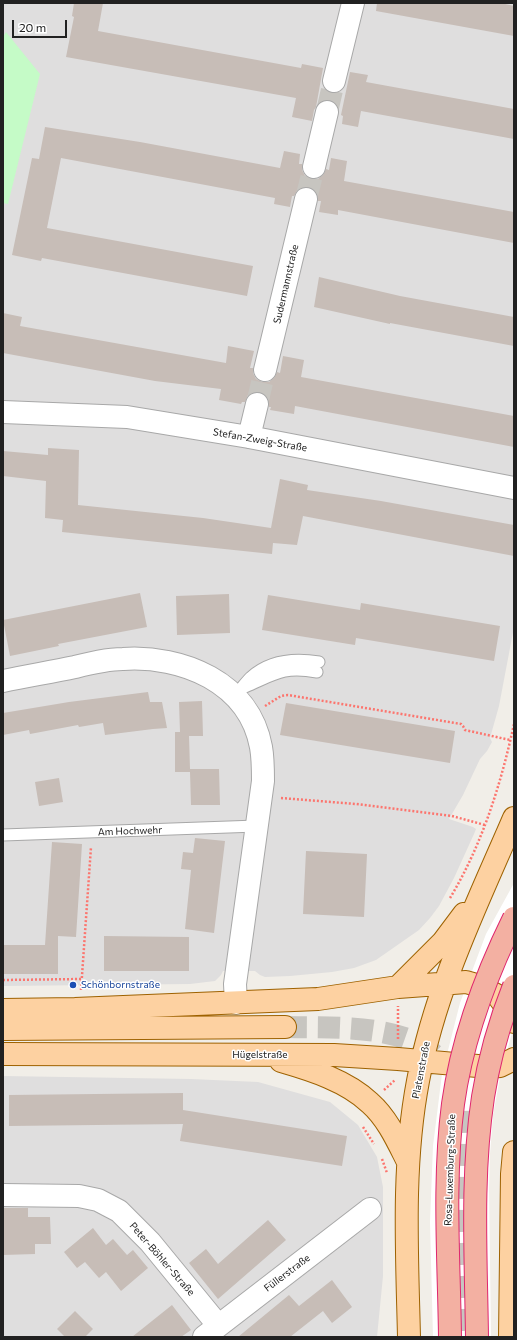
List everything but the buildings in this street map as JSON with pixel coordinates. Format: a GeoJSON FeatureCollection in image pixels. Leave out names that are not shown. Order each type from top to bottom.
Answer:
{"type":"FeatureCollection","features":[{"type":"Feature","properties":{"kind":"highway","name":"Rosa-Luxemburg-Straße"},"geometry":{"type":"LineString","coordinates":[[450,1337],[448,1195],[453,1104],[465,1047],[482,991],[514,918]]}},
{"type":"Feature","properties":{"kind":"highway"},"geometry":{"type":"LineString","coordinates":[[477,1337],[475,1195],[477,1144],[483,1095],[495,1042],[514,986]]}},
{"type":"Feature","properties":{"kind":"main road","name":"Platenstraße"},"geometry":{"type":"LineString","coordinates":[[408,1337],[407,1160],[417,1082],[444,984],[514,818]]}},
{"type":"Feature","properties":{"kind":"main road"},"geometry":{"type":"LineString","coordinates":[[398,996],[443,942],[483,890]]}},
{"type":"Feature","properties":{"kind":"main road"},"geometry":{"type":"LineString","coordinates":[[3,1010],[236,1003],[398,996],[444,984],[466,982],[480,986],[498,996],[509,1011],[514,1022]]}},
{"type":"Feature","properties":{"kind":"main road"},"geometry":{"type":"LineString","coordinates":[[3,1029],[285,1027]]}},
{"type":"Feature","properties":{"kind":"main road","name":"Hügelstraße"},"geometry":{"type":"LineString","coordinates":[[3,1054],[334,1055],[422,1061],[489,1068],[500,1066],[514,1059]]}},
{"type":"Feature","properties":{"kind":"main road"},"geometry":{"type":"LineString","coordinates":[[259,1055],[305,1068],[338,1082],[356,1092],[371,1103],[381,1116],[391,1130],[407,1160]]}},
{"type":"Feature","properties":{"kind":"main road"},"geometry":{"type":"LineString","coordinates":[[510,1337],[509,1296],[514,1152]]}},
{"type":"Feature","properties":{"kind":"street"},"geometry":{"type":"LineString","coordinates":[[334,81],[354,3]]}},
{"type":"Feature","properties":{"kind":"street"},"geometry":{"type":"LineString","coordinates":[[314,167],[327,112]]}},
{"type":"Feature","properties":{"kind":"street","name":"Sudermannstraße"},"geometry":{"type":"LineString","coordinates":[[265,370],[306,199]]}},
{"type":"Feature","properties":{"kind":"street"},"geometry":{"type":"LineString","coordinates":[[249,437],[257,404]]}},
{"type":"Feature","properties":{"kind":"street","name":"Stefan-Zweig-Straße"},"geometry":{"type":"LineString","coordinates":[[3,412],[127,417],[249,437],[514,488]]}},
{"type":"Feature","properties":{"kind":"street"},"geometry":{"type":"LineString","coordinates":[[3,681],[105,660],[123,658],[171,662],[204,673],[237,692],[250,716],[261,747],[263,781],[235,984],[236,1003]]}},
{"type":"Feature","properties":{"kind":"street","name":"Peter-Böhler-Straße"},"geometry":{"type":"LineString","coordinates":[[3,1195],[78,1196],[98,1200],[119,1211],[150,1242],[211,1331]]}},
{"type":"Feature","properties":{"kind":"street","name":"Füllerstraße"},"geometry":{"type":"LineString","coordinates":[[211,1331],[370,1209]]}},
{"type":"Feature","properties":{"kind":"lane"},"geometry":{"type":"LineString","coordinates":[[237,692],[250,678],[272,665],[301,659],[318,667]]}},
{"type":"Feature","properties":{"kind":"lane","name":"Am Hochwehr"},"geometry":{"type":"LineString","coordinates":[[3,835],[256,826]]}},
{"type":"Feature","properties":{"kind":"path"},"geometry":{"type":"LineString","coordinates":[[250,716],[281,696],[288,695],[295,698],[461,724],[464,730],[510,740]]}},
{"type":"Feature","properties":{"kind":"path"},"geometry":{"type":"LineString","coordinates":[[446,905],[465,871],[485,825],[501,779],[514,724]]}},
{"type":"Feature","properties":{"kind":"path"},"geometry":{"type":"LineString","coordinates":[[260,797],[356,804],[452,816],[485,825]]}},
{"type":"Feature","properties":{"kind":"path"},"geometry":{"type":"LineString","coordinates":[[81,985],[92,832]]}},
{"type":"Feature","properties":{"kind":"path"},"geometry":{"type":"LineString","coordinates":[[3,980],[82,979]]}},
{"type":"Feature","properties":{"kind":"path"},"geometry":{"type":"LineString","coordinates":[[398,996],[398,1041]]}},
{"type":"Feature","properties":{"kind":"path"},"geometry":{"type":"LineString","coordinates":[[383,1090],[394,1080],[400,1080]]}},
{"type":"Feature","properties":{"kind":"path"},"geometry":{"type":"LineString","coordinates":[[360,1124],[377,1149]]}},
{"type":"Feature","properties":{"kind":"path"},"geometry":{"type":"LineString","coordinates":[[381,1155],[387,1176]]}},
{"type":"Feature","properties":{"kind":"shaded area"},"geometry":{"type":"Polygon","coordinates":[[[3,3],[514,3],[514,627],[499,706],[490,738],[492,742],[480,759],[463,795],[449,819],[473,827],[476,829],[474,834],[454,878],[439,906],[430,918],[419,930],[376,960],[354,968],[332,972],[290,976],[265,977],[255,971],[223,971],[215,981],[190,984],[3,986],[3,3]]]}},
{"type":"Feature","properties":{"kind":"shaded area"},"geometry":{"type":"Polygon","coordinates":[[[3,1076],[191,1079],[258,1082],[330,1102],[358,1125],[377,1157],[383,1187],[383,1276],[377,1337],[3,1337],[3,1076]]]}},
{"type":"Feature","properties":{"kind":"green space"},"geometry":{"type":"Polygon","coordinates":[[[6,32],[40,74],[8,204],[3,203],[3,37],[6,32]]]}},
{"type":"Feature","properties":{"kind":"pier"},"geometry":{"type":"Polygon","coordinates":[[[514,883],[514,1026],[501,1072],[493,1115],[490,1154],[491,1337],[433,1337],[430,1222],[433,1146],[442,1074],[460,1003],[486,934],[514,883]]]}},
{"type":"Feature","properties":{"kind":"tunnel"},"geometry":{"type":"LineString","coordinates":[[327,112],[334,81]]}},
{"type":"Feature","properties":{"kind":"tunnel"},"geometry":{"type":"LineString","coordinates":[[306,199],[314,167]]}},
{"type":"Feature","properties":{"kind":"tunnel"},"geometry":{"type":"LineString","coordinates":[[257,404],[265,370]]}},
{"type":"Feature","properties":{"kind":"tunnel"},"geometry":{"type":"LineString","coordinates":[[285,1027],[345,1028],[388,1033],[408,1039],[425,1047],[438,1059]]}},
{"type":"Feature","properties":{"kind":"tunnel"},"geometry":{"type":"LineString","coordinates":[[459,1111],[459,1226],[462,1337]]}},
{"type":"Feature","properties":{"kind":"place","name":"Schönbornstraße"},"geometry":{"type":"Point","coordinates":[73,985]}}]}
